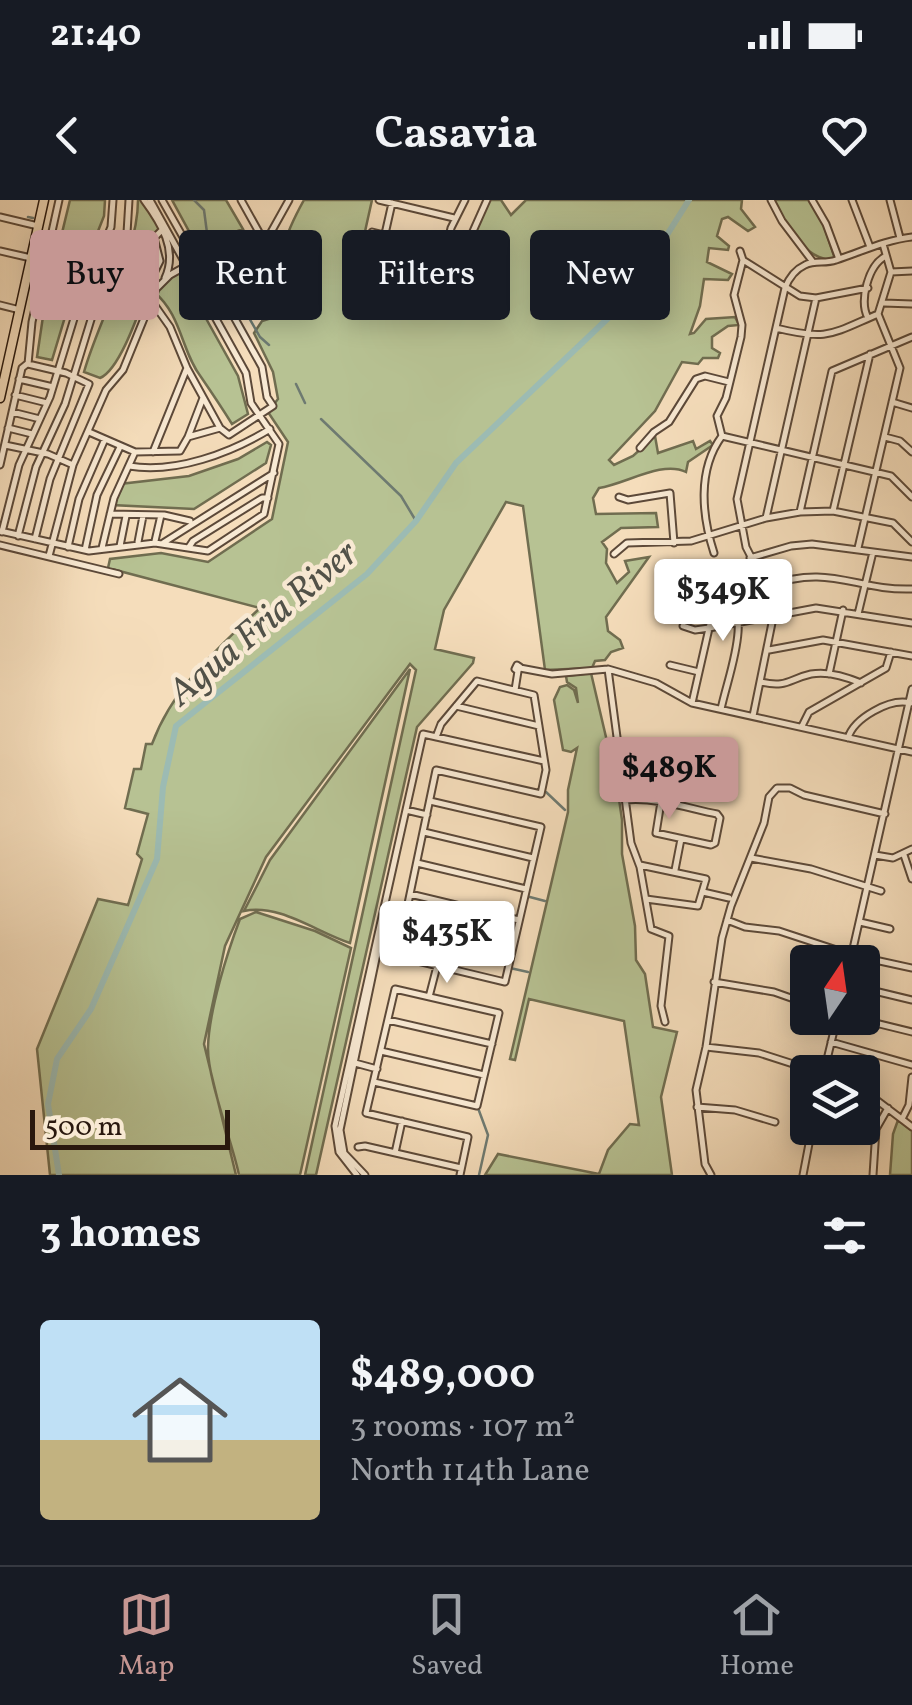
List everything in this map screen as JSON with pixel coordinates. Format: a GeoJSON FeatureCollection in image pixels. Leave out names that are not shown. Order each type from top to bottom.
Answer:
{"type":"FeatureCollection","features":[{"type":"Feature","properties":{"kind":"main road"},"geometry":{"type":"LineString","coordinates":[[0,398],[42,200]]}},
{"type":"Feature","properties":{"kind":"street"},"geometry":{"type":"LineString","coordinates":[[28,364],[32,322],[60,200]]}},
{"type":"Feature","properties":{"kind":"street"},"geometry":{"type":"LineString","coordinates":[[112,200],[111,227],[76,312],[47,403],[25,449],[1,532],[84,550],[159,543],[208,551],[264,514],[280,444],[252,403],[246,374],[216,320]]}},
{"type":"Feature","properties":{"kind":"street"},"geometry":{"type":"LineString","coordinates":[[18,536],[30,484],[126,233],[130,200]]}},
{"type":"Feature","properties":{"kind":"street"},"geometry":{"type":"LineString","coordinates":[[147,200],[179,254]]}},
{"type":"Feature","properties":{"kind":"street"},"geometry":{"type":"LineString","coordinates":[[162,200],[180,230]]}},
{"type":"Feature","properties":{"kind":"street"},"geometry":{"type":"LineString","coordinates":[[241,200],[258,230]]}},
{"type":"Feature","properties":{"kind":"street"},"geometry":{"type":"LineString","coordinates":[[272,230],[289,200]]}},
{"type":"Feature","properties":{"kind":"street"},"geometry":{"type":"LineString","coordinates":[[379,200],[455,218]]}},
{"type":"Feature","properties":{"kind":"street"},"geometry":{"type":"LineString","coordinates":[[451,230],[464,200]]}},
{"type":"Feature","properties":{"kind":"street"},"geometry":{"type":"LineString","coordinates":[[474,230],[487,200]]}},
{"type":"Feature","properties":{"kind":"street"},"geometry":{"type":"LineString","coordinates":[[771,200],[813,262]]}},
{"type":"Feature","properties":{"kind":"street"},"geometry":{"type":"LineString","coordinates":[[812,200],[839,259]]}},
{"type":"Feature","properties":{"kind":"street"},"geometry":{"type":"LineString","coordinates":[[852,200],[870,247]]}},
{"type":"Feature","properties":{"kind":"street"},"geometry":{"type":"LineString","coordinates":[[890,200],[900,238]]}},
{"type":"Feature","properties":{"kind":"street"},"geometry":{"type":"LineString","coordinates":[[386,230],[392,203]]}},
{"type":"Feature","properties":{"kind":"street"},"geometry":{"type":"LineString","coordinates":[[0,217],[36,226]]}},
{"type":"Feature","properties":{"kind":"street"},"geometry":{"type":"LineString","coordinates":[[163,281],[171,258],[164,229]]}},
{"type":"Feature","properties":{"kind":"street"},"geometry":{"type":"LineString","coordinates":[[159,234],[164,229]]}},
{"type":"Feature","properties":{"kind":"street"},"geometry":{"type":"LineString","coordinates":[[753,716],[773,618],[766,586],[750,558],[736,500],[785,288],[792,273],[813,262],[839,259],[912,237]]}},
{"type":"Feature","properties":{"kind":"street"},"geometry":{"type":"LineString","coordinates":[[776,328],[808,336],[833,335],[878,314],[891,272],[883,243]]}},
{"type":"Feature","properties":{"kind":"street"},"geometry":{"type":"LineString","coordinates":[[714,552],[708,536],[704,493],[712,454],[722,436],[718,416],[741,337],[742,325],[734,296],[743,260],[740,250]]}},
{"type":"Feature","properties":{"kind":"street"},"geometry":{"type":"LineString","coordinates":[[0,251],[29,258]]}},
{"type":"Feature","properties":{"kind":"street"},"geometry":{"type":"LineString","coordinates":[[868,318],[864,307],[874,264],[886,256]]}},
{"type":"Feature","properties":{"kind":"street"},"geometry":{"type":"LineString","coordinates":[[743,260],[800,296],[816,298],[868,288]]}},
{"type":"Feature","properties":{"kind":"street"},"geometry":{"type":"LineString","coordinates":[[159,286],[179,271]]}},
{"type":"Feature","properties":{"kind":"street"},"geometry":{"type":"LineString","coordinates":[[891,272],[912,272]]}},
{"type":"Feature","properties":{"kind":"street"},"geometry":{"type":"LineString","coordinates":[[766,518],[816,298]]}},
{"type":"Feature","properties":{"kind":"street"},"geometry":{"type":"LineString","coordinates":[[884,303],[912,304]]}},
{"type":"Feature","properties":{"kind":"street"},"geometry":{"type":"LineString","coordinates":[[0,306],[18,310]]}},
{"type":"Feature","properties":{"kind":"street"},"geometry":{"type":"LineString","coordinates":[[159,311],[203,398],[220,428],[229,435],[273,406],[267,397],[262,368],[234,320]]}},
{"type":"Feature","properties":{"kind":"street"},"geometry":{"type":"LineString","coordinates":[[858,548],[900,368],[878,314]]}},
{"type":"Feature","properties":{"kind":"street"},"geometry":{"type":"LineString","coordinates":[[48,556],[73,465],[106,390],[123,370],[143,320]]}},
{"type":"Feature","properties":{"kind":"street"},"geometry":{"type":"LineString","coordinates":[[800,512],[832,372],[912,337]]}},
{"type":"Feature","properties":{"kind":"street"},"geometry":{"type":"LineString","coordinates":[[833,511],[870,354]]}},
{"type":"Feature","properties":{"kind":"street"},"geometry":{"type":"LineString","coordinates":[[0,465],[23,365],[58,371],[89,384],[58,458],[36,539]]}},
{"type":"Feature","properties":{"kind":"street"},"geometry":{"type":"LineString","coordinates":[[153,452],[187,368]]}},
{"type":"Feature","properties":{"kind":"street"},"geometry":{"type":"LineString","coordinates":[[640,448],[654,432],[672,424],[696,380],[705,376],[730,382]]}},
{"type":"Feature","properties":{"kind":"street"},"geometry":{"type":"LineString","coordinates":[[19,379],[53,387]]}},
{"type":"Feature","properties":{"kind":"street"},"geometry":{"type":"LineString","coordinates":[[16,396],[47,403]]}},
{"type":"Feature","properties":{"kind":"street"},"geometry":{"type":"LineString","coordinates":[[90,432],[135,452],[180,451],[203,398]]}},
{"type":"Feature","properties":{"kind":"street"},"geometry":{"type":"LineString","coordinates":[[892,402],[912,408]]}},
{"type":"Feature","properties":{"kind":"street"},"geometry":{"type":"LineString","coordinates":[[12,412],[40,419]]}},
{"type":"Feature","properties":{"kind":"street"},"geometry":{"type":"LineString","coordinates":[[8,428],[32,434]]}},
{"type":"Feature","properties":{"kind":"street"},"geometry":{"type":"LineString","coordinates":[[188,436],[220,428]]}},
{"type":"Feature","properties":{"kind":"street"},"geometry":{"type":"LineString","coordinates":[[128,466],[182,464],[225,452],[270,430]]}},
{"type":"Feature","properties":{"kind":"street"},"geometry":{"type":"LineString","coordinates":[[722,436],[891,476],[912,496]]}},
{"type":"Feature","properties":{"kind":"street"},"geometry":{"type":"LineString","coordinates":[[884,437],[900,441],[912,452]]}},
{"type":"Feature","properties":{"kind":"street"},"geometry":{"type":"LineString","coordinates":[[68,546],[79,498],[104,439]]}},
{"type":"Feature","properties":{"kind":"street"},"geometry":{"type":"LineString","coordinates":[[5,444],[73,465]]}},
{"type":"Feature","properties":{"kind":"street"},"geometry":{"type":"LineString","coordinates":[[84,550],[97,495],[120,447]]}},
{"type":"Feature","properties":{"kind":"street"},"geometry":{"type":"LineString","coordinates":[[102,550],[110,514],[135,452]]}},
{"type":"Feature","properties":{"kind":"street"},"geometry":{"type":"LineString","coordinates":[[159,543],[274,473]]}},
{"type":"Feature","properties":{"kind":"street"},"geometry":{"type":"LineString","coordinates":[[619,497],[628,500],[670,493],[674,543]]}},
{"type":"Feature","properties":{"kind":"street"},"geometry":{"type":"LineString","coordinates":[[190,547],[193,541],[268,498]]}},
{"type":"Feature","properties":{"kind":"street"},"geometry":{"type":"LineString","coordinates":[[614,554],[627,542],[674,543],[800,512],[833,511],[865,516],[892,524],[912,542]]}},
{"type":"Feature","properties":{"kind":"street"},"geometry":{"type":"LineString","coordinates":[[110,514],[161,515],[191,522]]}},
{"type":"Feature","properties":{"kind":"street"},"geometry":{"type":"LineString","coordinates":[[159,543],[161,515]]}},
{"type":"Feature","properties":{"kind":"street"},"geometry":{"type":"LineString","coordinates":[[120,546],[126,516]]}},
{"type":"Feature","properties":{"kind":"street"},"geometry":{"type":"LineString","coordinates":[[138,543],[143,516]]}},
{"type":"Feature","properties":{"kind":"street"},"geometry":{"type":"LineString","coordinates":[[750,558],[812,544],[912,557]]}},
{"type":"Feature","properties":{"kind":"street"},"geometry":{"type":"LineString","coordinates":[[0,545],[118,574]]}},
{"type":"Feature","properties":{"kind":"street"},"geometry":{"type":"LineString","coordinates":[[858,614],[873,552]]}},
{"type":"Feature","properties":{"kind":"street"},"geometry":{"type":"LineString","coordinates":[[766,586],[816,576],[912,589]]}},
{"type":"Feature","properties":{"kind":"street"},"geometry":{"type":"LineString","coordinates":[[692,703],[709,628],[708,610],[697,592],[726,582],[734,594],[740,624],[721,710]]}},
{"type":"Feature","properties":{"kind":"street"},"geometry":{"type":"LineString","coordinates":[[684,626],[696,630],[740,624],[807,609],[844,610],[912,623]]}},
{"type":"Feature","properties":{"kind":"street"},"geometry":{"type":"LineString","coordinates":[[829,674],[844,610]]}},
{"type":"Feature","properties":{"kind":"street"},"geometry":{"type":"LineString","coordinates":[[768,650],[809,641],[836,642],[912,656]]}},
{"type":"Feature","properties":{"kind":"street"},"geometry":{"type":"LineString","coordinates":[[802,726],[807,713],[886,668],[891,652]]}},
{"type":"Feature","properties":{"kind":"street"},"geometry":{"type":"LineString","coordinates":[[670,665],[699,672]]}},
{"type":"Feature","properties":{"kind":"street"},"geometry":{"type":"LineString","coordinates":[[515,690],[519,669],[552,674],[608,669],[656,683],[692,703],[912,753]]}},
{"type":"Feature","properties":{"kind":"street"},"geometry":{"type":"LineString","coordinates":[[608,669],[630,843],[640,865],[652,932],[669,936],[661,1006],[664,1022]]}},
{"type":"Feature","properties":{"kind":"street"},"geometry":{"type":"LineString","coordinates":[[761,682],[781,685],[809,674],[829,674],[861,683]]}},
{"type":"Feature","properties":{"kind":"street"},"geometry":{"type":"LineString","coordinates":[[430,801],[541,827],[505,982],[396,956],[436,770],[543,793],[544,760],[534,694],[477,681],[436,737]]}},
{"type":"Feature","properties":{"kind":"street"},"geometry":{"type":"LineString","coordinates":[[854,945],[886,824],[884,814],[910,713],[912,689]]}},
{"type":"Feature","properties":{"kind":"street"},"geometry":{"type":"LineString","coordinates":[[848,738],[852,727],[893,702],[910,703]]}},
{"type":"Feature","properties":{"kind":"street"},"geometry":{"type":"LineString","coordinates":[[456,706],[539,726]]}},
{"type":"Feature","properties":{"kind":"street"},"geometry":{"type":"LineString","coordinates":[[357,1175],[342,1158],[335,1136],[423,734],[544,760]]}},
{"type":"Feature","properties":{"kind":"street"},"geometry":{"type":"LineString","coordinates":[[711,1175],[705,1164],[696,1090],[726,920],[764,824],[769,796],[777,788],[790,788],[804,795],[884,814]]}},
{"type":"Feature","properties":{"kind":"street"},"geometry":{"type":"LineString","coordinates":[[625,800],[661,802],[720,815],[714,844],[656,832],[661,802]]}},
{"type":"Feature","properties":{"kind":"street"},"geometry":{"type":"LineString","coordinates":[[406,810],[428,815]]}},
{"type":"Feature","properties":{"kind":"street"},"geometry":{"type":"LineString","coordinates":[[424,832],[534,858]]}},
{"type":"Feature","properties":{"kind":"street"},"geometry":{"type":"LineString","coordinates":[[674,870],[681,839]]}},
{"type":"Feature","properties":{"kind":"street"},"geometry":{"type":"LineString","coordinates":[[875,856],[893,858],[912,849]]}},
{"type":"Feature","properties":{"kind":"street"},"geometry":{"type":"LineString","coordinates":[[904,855],[912,879]]}},
{"type":"Feature","properties":{"kind":"street"},"geometry":{"type":"LineString","coordinates":[[751,858],[811,869],[881,891]]}},
{"type":"Feature","properties":{"kind":"street"},"geometry":{"type":"LineString","coordinates":[[417,863],[526,888]]}},
{"type":"Feature","properties":{"kind":"street"},"geometry":{"type":"LineString","coordinates":[[640,865],[706,879],[698,906],[646,899]]}},
{"type":"Feature","properties":{"kind":"street"},"geometry":{"type":"LineString","coordinates":[[703,892],[729,898]]}},
{"type":"Feature","properties":{"kind":"street"},"geometry":{"type":"LineString","coordinates":[[410,894],[519,920]]}},
{"type":"Feature","properties":{"kind":"street"},"geometry":{"type":"LineString","coordinates":[[726,920],[779,931],[815,945]]}},
{"type":"Feature","properties":{"kind":"street"},"geometry":{"type":"LineString","coordinates":[[860,922],[890,930]]}},
{"type":"Feature","properties":{"kind":"street"},"geometry":{"type":"LineString","coordinates":[[403,925],[512,951]]}},
{"type":"Feature","properties":{"kind":"street"},"geometry":{"type":"LineString","coordinates":[[379,937],[400,942]]}},
{"type":"Feature","properties":{"kind":"street"},"geometry":{"type":"LineString","coordinates":[[880,963],[912,968]]}},
{"type":"Feature","properties":{"kind":"street"},"geometry":{"type":"LineString","coordinates":[[429,997],[436,966]]}},
{"type":"Feature","properties":{"kind":"street"},"geometry":{"type":"LineString","coordinates":[[714,982],[790,998]]}},
{"type":"Feature","properties":{"kind":"street"},"geometry":{"type":"LineString","coordinates":[[358,1147],[460,1172],[468,1137],[366,1112],[376,1068],[396,989],[499,1013],[477,1106],[374,1082]]}},
{"type":"Feature","properties":{"kind":"street"},"geometry":{"type":"LineString","coordinates":[[880,992],[912,1000]]}},
{"type":"Feature","properties":{"kind":"street"},"geometry":{"type":"LineString","coordinates":[[388,1020],[492,1044]]}},
{"type":"Feature","properties":{"kind":"street"},"geometry":{"type":"LineString","coordinates":[[880,1024],[912,1032]]}},
{"type":"Feature","properties":{"kind":"street"},"geometry":{"type":"LineString","coordinates":[[827,1055],[833,1035]]}},
{"type":"Feature","properties":{"kind":"street"},"geometry":{"type":"LineString","coordinates":[[832,1042],[912,1065]]}},
{"type":"Feature","properties":{"kind":"street"},"geometry":{"type":"LineString","coordinates":[[706,1047],[758,1053],[790,1063]]}},
{"type":"Feature","properties":{"kind":"street"},"geometry":{"type":"LineString","coordinates":[[381,1051],[484,1075]]}},
{"type":"Feature","properties":{"kind":"street"},"geometry":{"type":"LineString","coordinates":[[352,1062],[376,1068]]}},
{"type":"Feature","properties":{"kind":"street"},"geometry":{"type":"LineString","coordinates":[[352,1062],[340,1139],[347,1158],[365,1175]]}},
{"type":"Feature","properties":{"kind":"street"},"geometry":{"type":"LineString","coordinates":[[902,1119],[909,1105],[912,1076]]}},
{"type":"Feature","properties":{"kind":"street"},"geometry":{"type":"LineString","coordinates":[[880,1102],[912,1127]]}},
{"type":"Feature","properties":{"kind":"street"},"geometry":{"type":"LineString","coordinates":[[697,1107],[735,1110],[775,1122]]}},
{"type":"Feature","properties":{"kind":"street"},"geometry":{"type":"LineString","coordinates":[[873,1175],[876,1129],[888,1108]]}},
{"type":"Feature","properties":{"kind":"street"},"geometry":{"type":"LineString","coordinates":[[395,1153],[402,1121]]}},
{"type":"Feature","properties":{"kind":"street"},"geometry":{"type":"LineString","coordinates":[[803,1175],[809,1145]]}},
{"type":"Feature","properties":{"kind":"green space"},"geometry":{"type":"Polygon","coordinates":[[[70,200],[105,200],[98,230],[63,230],[70,200]]]}},
{"type":"Feature","properties":{"kind":"green space"},"geometry":{"type":"Polygon","coordinates":[[[138,200],[144,200],[162,230],[134,230],[138,200]]]}},
{"type":"Feature","properties":{"kind":"green space"},"geometry":{"type":"Polygon","coordinates":[[[172,200],[226,200],[243,229],[240,230],[188,230],[172,200]]]}},
{"type":"Feature","properties":{"kind":"green space"},"geometry":{"type":"Polygon","coordinates":[[[304,200],[372,200],[365,230],[342,230],[342,320],[510,320],[510,230],[476,230],[489,200],[501,200],[511,215],[526,200],[742,200],[741,209],[755,227],[748,231],[728,217],[722,219],[717,236],[729,246],[728,250],[709,248],[707,262],[732,274],[728,280],[704,279],[690,334],[706,319],[735,317],[739,325],[728,326],[712,337],[712,348],[720,353],[718,358],[703,358],[698,364],[682,362],[655,411],[609,460],[614,465],[633,456],[655,436],[658,453],[693,441],[696,449],[710,441],[713,445],[688,462],[686,472],[655,471],[599,488],[593,498],[596,514],[656,513],[658,527],[621,528],[602,542],[607,549],[606,563],[617,583],[629,572],[625,561],[649,557],[606,617],[608,631],[620,640],[623,648],[611,652],[605,660],[595,661],[592,668],[545,670],[523,506],[506,502],[444,610],[435,649],[474,658],[473,663],[417,727],[316,1175],[305,1175],[416,670],[410,664],[266,857],[225,946],[204,1044],[236,1175],[50,1175],[37,1049],[98,899],[128,905],[142,859],[137,854],[148,814],[125,808],[134,769],[141,769],[146,744],[152,744],[184,687],[260,608],[108,568],[110,559],[161,553],[208,562],[272,519],[288,442],[268,412],[278,399],[273,372],[254,333],[265,320],[322,320],[322,230],[289,230],[304,200]]]}},
{"type":"Feature","properties":{"kind":"green space"},"geometry":{"type":"Polygon","coordinates":[[[773,200],[810,200],[821,217],[835,259],[825,259],[806,249],[773,200]]]}},
{"type":"Feature","properties":{"kind":"green space"},"geometry":{"type":"Polygon","coordinates":[[[179,270],[179,320],[207,320],[238,376],[248,414],[232,424],[194,367],[176,322],[159,297],[159,288],[179,270]]]}},
{"type":"Feature","properties":{"kind":"green space"},"geometry":{"type":"Polygon","coordinates":[[[42,320],[64,320],[52,360],[37,357],[42,320]]]}},
{"type":"Feature","properties":{"kind":"green space"},"geometry":{"type":"Polygon","coordinates":[[[103,320],[136,320],[116,361],[100,378],[84,372],[103,320]]]}},
{"type":"Feature","properties":{"kind":"green space"},"geometry":{"type":"Polygon","coordinates":[[[267,442],[271,445],[266,463],[194,509],[112,505],[120,484],[189,476],[238,459],[267,442]]]}},
{"type":"Feature","properties":{"kind":"green space"},"geometry":{"type":"Polygon","coordinates":[[[410,669],[350,943],[271,911],[244,911],[270,860],[410,669]]]}},
{"type":"Feature","properties":{"kind":"green space"},"geometry":{"type":"Polygon","coordinates":[[[591,673],[613,767],[612,782],[618,792],[636,960],[645,974],[653,1027],[677,1032],[661,1097],[672,1175],[485,1175],[498,1154],[599,1174],[608,1150],[630,1124],[639,1125],[624,1021],[529,999],[515,1060],[510,1059],[568,812],[568,790],[577,748],[571,752],[563,750],[554,700],[560,687],[567,685],[574,690],[578,703],[576,688],[567,682],[566,676],[591,673]]]}},
{"type":"Feature","properties":{"kind":"green space"},"geometry":{"type":"Polygon","coordinates":[[[256,912],[315,931],[351,948],[300,1175],[239,1175],[209,1060],[212,1017],[230,948],[240,919],[256,912]]]}},
{"type":"Feature","properties":{"kind":"green space"},"geometry":{"type":"Polygon","coordinates":[[[898,1120],[912,1131],[912,1175],[890,1175],[898,1120]]]}},
{"type":"Feature","properties":{"kind":"waterway"},"geometry":{"type":"LineString","coordinates":[[194,200],[204,210],[209,248],[260,337],[269,345]]}},
{"type":"Feature","properties":{"kind":"waterway","name":"Agua Fria River"},"geometry":{"type":"LineString","coordinates":[[59,1175],[48,1104],[57,1059],[91,1009],[157,859],[163,787],[176,726],[367,574],[416,521],[456,463],[624,303],[689,200]]}},
{"type":"Feature","properties":{"kind":"waterway"},"geometry":{"type":"LineString","coordinates":[[28,217],[33,218]]}},
{"type":"Feature","properties":{"kind":"waterway"},"geometry":{"type":"LineString","coordinates":[[296,384],[305,403]]}},
{"type":"Feature","properties":{"kind":"waterway"},"geometry":{"type":"LineString","coordinates":[[321,419],[401,496],[416,521]]}},
{"type":"Feature","properties":{"kind":"waterway"},"geometry":{"type":"LineString","coordinates":[[546,792],[565,810]]}},
{"type":"Feature","properties":{"kind":"waterway"},"geometry":{"type":"LineString","coordinates":[[526,896],[545,901]]}},
{"type":"Feature","properties":{"kind":"waterway"},"geometry":{"type":"LineString","coordinates":[[510,968],[528,972]]}},
{"type":"Feature","properties":{"kind":"waterway"},"geometry":{"type":"LineString","coordinates":[[478,1108],[488,1135],[479,1175]]}}]}
